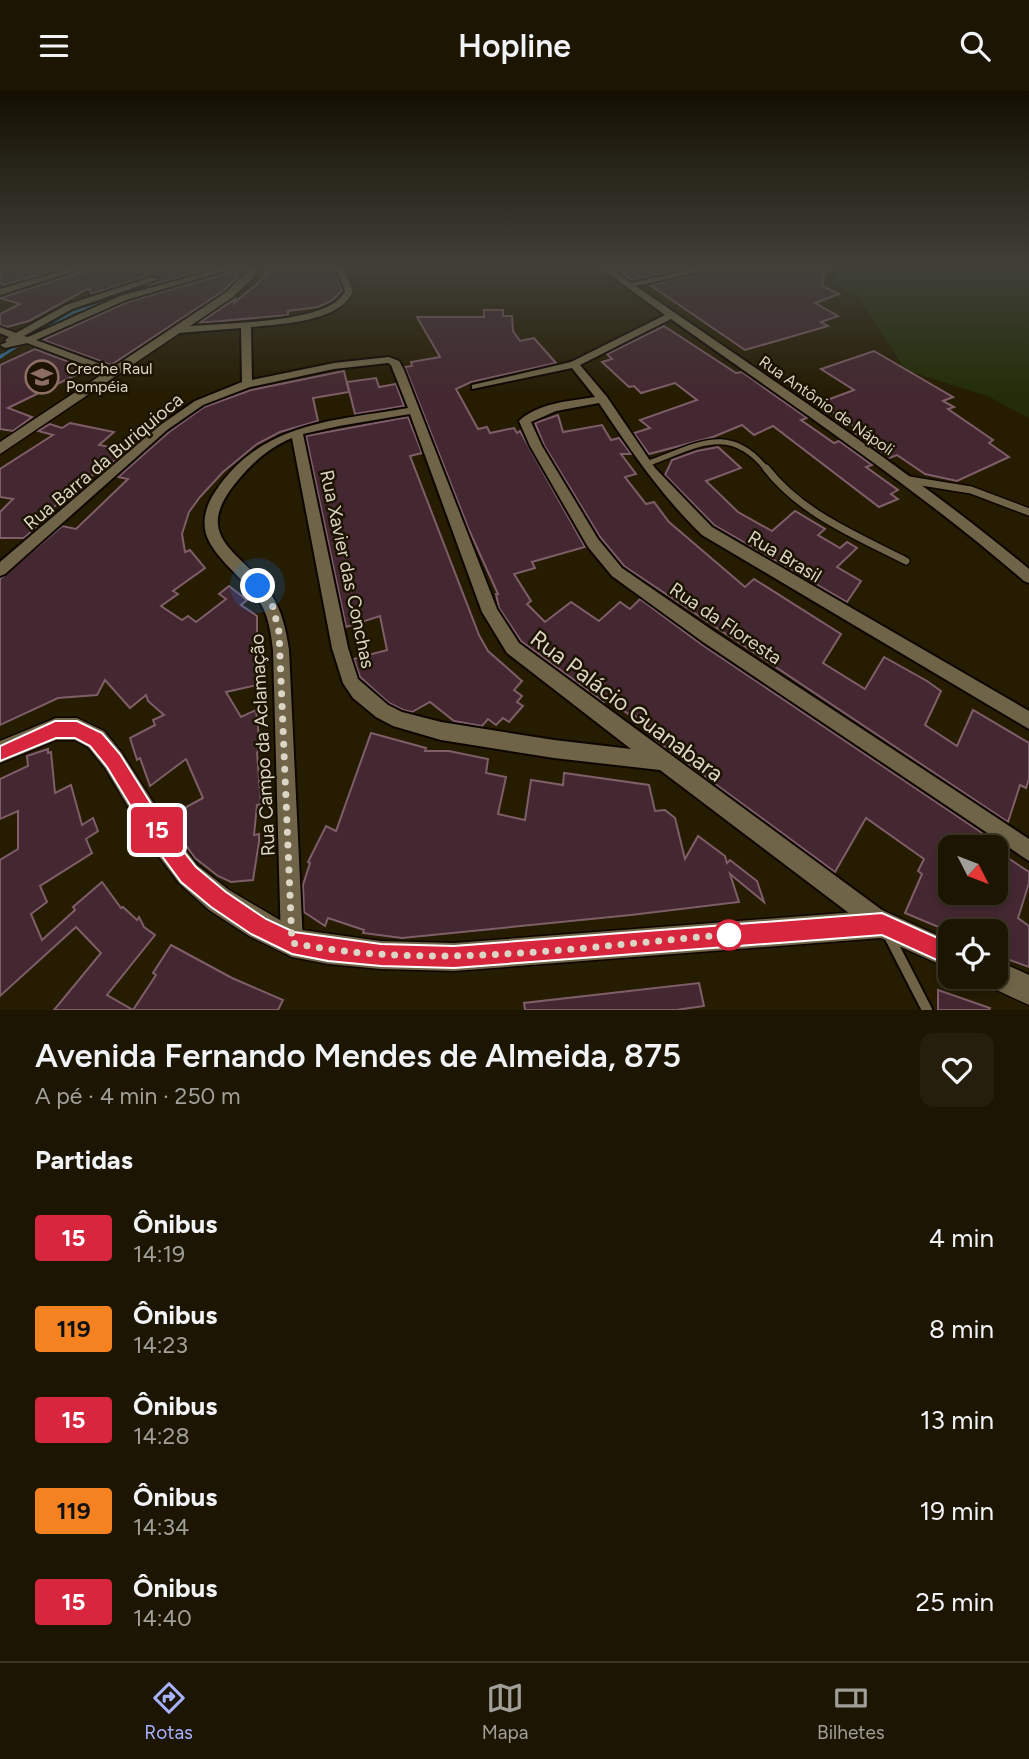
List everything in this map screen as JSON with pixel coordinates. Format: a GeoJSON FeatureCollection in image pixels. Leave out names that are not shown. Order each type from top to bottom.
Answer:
{"type":"FeatureCollection","features":[{"type":"Feature","properties":{"kind":"street"},"geometry":{"type":"LineString","coordinates":[[3,346],[15,336],[68,309]]}},
{"type":"Feature","properties":{"kind":"street"},"geometry":{"type":"LineString","coordinates":[[3,346],[29,339],[97,309]]}},
{"type":"Feature","properties":{"kind":"street"},"geometry":{"type":"LineString","coordinates":[[0,449],[208,309]]}},
{"type":"Feature","properties":{"kind":"street"},"geometry":{"type":"LineString","coordinates":[[178,330],[305,316],[328,309]]}},
{"type":"Feature","properties":{"kind":"street","name":"Rua Antônio de Nápoli"},"geometry":{"type":"LineString","coordinates":[[666,309],[905,479],[977,533],[1029,577]]}},
{"type":"Feature","properties":{"kind":"street"},"geometry":{"type":"LineString","coordinates":[[476,387],[574,364],[673,314]]}},
{"type":"Feature","properties":{"kind":"street"},"geometry":{"type":"LineString","coordinates":[[246,324],[247,384]]}},
{"type":"Feature","properties":{"kind":"street"},"geometry":{"type":"LineString","coordinates":[[0,330],[113,372]]}},
{"type":"Feature","properties":{"kind":"street","name":"Rua Barra da Buriquioca"},"geometry":{"type":"LineString","coordinates":[[0,570],[163,428],[199,403],[247,384],[377,359],[389,360],[397,365]]}},
{"type":"Feature","properties":{"kind":"street","name":"Rua Brasil"},"geometry":{"type":"LineString","coordinates":[[574,364],[603,399],[646,464],[685,511],[707,531],[1029,721]]}},
{"type":"Feature","properties":{"kind":"street","name":"Rua Palácio Guanabara"},"geometry":{"type":"LineString","coordinates":[[397,365],[490,612],[504,637],[540,670],[882,924]]}},
{"type":"Feature","properties":{"kind":"street","name":"Rua da Floresta"},"geometry":{"type":"LineString","coordinates":[[603,399],[547,411],[525,421],[536,446],[603,558],[617,572],[698,630],[1029,851]]}},
{"type":"Feature","properties":{"kind":"street","name":"Rua Campo da Aclamação"},"geometry":{"type":"LineString","coordinates":[[292,943],[281,650],[277,621],[267,597],[215,540],[210,519],[212,507],[245,464],[269,445],[297,433],[413,410]]}},
{"type":"Feature","properties":{"kind":"street","name":"Rua Xavier das Conchas"},"geometry":{"type":"LineString","coordinates":[[297,433],[340,648],[351,683],[359,692],[390,715],[430,728],[554,749],[660,761]]}},
{"type":"Feature","properties":{"kind":"street"},"geometry":{"type":"LineString","coordinates":[[0,444],[13,440]]}},
{"type":"Feature","properties":{"kind":"street"},"geometry":{"type":"LineString","coordinates":[[0,752],[55,729],[77,729],[96,740],[113,760],[163,841],[188,874],[219,900],[259,926],[292,943],[328,950],[381,955],[454,957],[882,924],[938,950]]}},
{"type":"Feature","properties":{"kind":"street"},"geometry":{"type":"LineString","coordinates":[[1008,980],[1029,990]]}},
{"type":"Feature","properties":{"kind":"lane"},"geometry":{"type":"LineString","coordinates":[[646,464],[710,443],[736,443],[755,456],[796,501],[906,561]]}},
{"type":"Feature","properties":{"kind":"lane"},"geometry":{"type":"LineString","coordinates":[[905,479],[971,490],[1029,512]]}},
{"type":"Feature","properties":{"kind":"lane","name":"Rua Palácio Guanabara"},"geometry":{"type":"LineString","coordinates":[[882,924],[927,1010]]}},
{"type":"Feature","properties":{"kind":"green space"},"geometry":{"type":"Polygon","coordinates":[[[866,309],[1029,309],[1029,418],[987,396],[905,370],[866,309]]]}},
{"type":"Feature","properties":{"kind":"building"},"geometry":{"type":"Polygon","coordinates":[[[10,309],[51,309],[29,321],[7,327],[0,325],[0,314],[10,309]]]}},
{"type":"Feature","properties":{"kind":"building"},"geometry":{"type":"Polygon","coordinates":[[[112,309],[196,309],[111,365],[43,340],[112,309]]]}},
{"type":"Feature","properties":{"kind":"building"},"geometry":{"type":"Polygon","coordinates":[[[220,309],[304,309],[288,311],[288,315],[199,323],[220,309]]]}},
{"type":"Feature","properties":{"kind":"building"},"geometry":{"type":"Polygon","coordinates":[[[685,309],[825,309],[838,316],[821,322],[828,326],[745,350],[685,309]]]}},
{"type":"Feature","properties":{"kind":"building"},"geometry":{"type":"Polygon","coordinates":[[[484,310],[503,310],[503,316],[512,316],[513,331],[520,341],[534,338],[556,363],[471,382],[456,389],[478,429],[487,427],[490,433],[514,428],[517,433],[520,431],[585,547],[532,562],[535,568],[514,574],[531,601],[527,604],[545,622],[571,602],[599,621],[620,602],[630,609],[640,599],[701,644],[985,835],[938,835],[938,905],[1008,905],[1008,858],[1029,872],[1029,883],[1018,918],[1029,926],[1029,967],[1008,959],[1008,919],[938,919],[938,927],[905,913],[922,874],[918,871],[924,859],[866,818],[835,872],[654,739],[658,733],[630,712],[628,714],[608,698],[604,702],[521,641],[499,608],[498,594],[469,530],[405,367],[412,366],[411,362],[440,357],[417,317],[484,317],[484,310]]]}},
{"type":"Feature","properties":{"kind":"building"},"geometry":{"type":"Polygon","coordinates":[[[664,326],[736,373],[742,372],[807,418],[801,420],[834,443],[839,441],[872,465],[866,467],[898,490],[891,494],[898,499],[879,507],[773,426],[754,435],[742,425],[713,437],[649,454],[634,433],[650,428],[640,420],[697,400],[675,383],[641,393],[634,386],[629,387],[602,362],[612,359],[607,354],[664,326]]]}},
{"type":"Feature","properties":{"kind":"building"},"geometry":{"type":"Polygon","coordinates":[[[35,349],[88,369],[8,408],[32,417],[13,431],[0,429],[0,365],[35,349]]]}},
{"type":"Feature","properties":{"kind":"building"},"geometry":{"type":"Polygon","coordinates":[[[874,351],[953,397],[943,401],[954,407],[948,409],[993,440],[989,443],[1009,457],[957,481],[925,474],[897,455],[889,458],[856,434],[862,432],[819,403],[854,390],[821,369],[874,351]]]}},
{"type":"Feature","properties":{"kind":"building"},"geometry":{"type":"Polygon","coordinates":[[[344,371],[349,392],[313,398],[318,421],[280,432],[257,444],[223,472],[200,497],[189,512],[182,534],[185,552],[190,550],[205,568],[173,591],[178,594],[161,606],[182,620],[188,616],[196,622],[226,599],[219,594],[229,586],[247,600],[241,605],[257,616],[257,685],[226,692],[241,717],[256,710],[260,745],[257,753],[261,804],[257,805],[254,835],[259,834],[259,842],[253,880],[231,882],[218,876],[195,858],[166,818],[203,798],[186,759],[150,786],[140,758],[137,760],[130,738],[155,725],[153,720],[164,715],[148,701],[146,695],[130,708],[105,680],[97,695],[58,698],[0,725],[0,579],[62,526],[76,529],[128,479],[118,477],[169,432],[204,407],[251,390],[344,371]]]}},
{"type":"Feature","properties":{"kind":"building"},"geometry":{"type":"Polygon","coordinates":[[[376,378],[379,387],[396,384],[404,406],[355,414],[347,382],[376,378]]]}},
{"type":"Feature","properties":{"kind":"building"},"geometry":{"type":"Polygon","coordinates":[[[558,415],[563,432],[602,425],[611,440],[619,438],[631,454],[621,454],[636,474],[625,477],[646,504],[654,502],[669,522],[745,587],[754,579],[841,634],[823,663],[865,689],[884,657],[927,681],[941,691],[925,725],[957,746],[973,710],[1029,743],[1029,779],[1026,788],[1020,785],[1008,822],[624,566],[600,537],[544,445],[535,423],[558,415]]]}},
{"type":"Feature","properties":{"kind":"building"},"geometry":{"type":"Polygon","coordinates":[[[408,417],[422,453],[410,456],[479,635],[488,651],[522,681],[514,690],[522,696],[517,702],[523,706],[509,722],[503,718],[496,725],[488,719],[482,726],[454,721],[430,702],[412,712],[403,710],[389,703],[360,677],[354,659],[387,650],[380,616],[346,627],[306,436],[408,417]]]}},
{"type":"Feature","properties":{"kind":"building"},"geometry":{"type":"Polygon","coordinates":[[[70,423],[114,432],[99,445],[127,450],[37,521],[42,522],[24,538],[0,538],[0,512],[13,499],[0,497],[0,469],[53,435],[38,431],[50,424],[62,428],[70,423]]]}},
{"type":"Feature","properties":{"kind":"building"},"geometry":{"type":"Polygon","coordinates":[[[718,447],[741,468],[706,481],[738,512],[772,531],[795,511],[825,529],[818,535],[840,548],[847,542],[857,548],[837,567],[861,581],[847,602],[714,525],[665,475],[672,460],[718,447]]]}},
{"type":"Feature","properties":{"kind":"building"},"geometry":{"type":"Polygon","coordinates":[[[371,733],[426,748],[425,751],[449,751],[488,759],[486,773],[506,777],[498,814],[525,820],[531,780],[563,785],[564,773],[649,785],[655,811],[665,810],[675,818],[685,859],[698,836],[725,856],[727,863],[730,860],[757,881],[764,902],[730,874],[739,902],[402,938],[363,933],[364,930],[328,918],[325,926],[304,912],[303,885],[310,863],[308,862],[326,826],[336,831],[371,733]]]}},
{"type":"Feature","properties":{"kind":"building"},"geometry":{"type":"Polygon","coordinates":[[[48,749],[48,753],[51,752],[55,793],[71,785],[82,825],[93,818],[98,831],[86,839],[92,853],[40,886],[47,902],[31,914],[42,940],[75,910],[73,907],[102,882],[121,908],[137,920],[139,917],[144,927],[155,935],[107,995],[133,1010],[54,1010],[101,953],[76,927],[0,996],[0,860],[18,849],[18,811],[0,819],[0,779],[28,766],[27,756],[48,749]]]}},
{"type":"Feature","properties":{"kind":"building"},"geometry":{"type":"Polygon","coordinates":[[[171,945],[232,978],[283,1000],[278,1010],[133,1010],[156,975],[153,973],[171,945]]]}},
{"type":"Feature","properties":{"kind":"building"},"geometry":{"type":"Polygon","coordinates":[[[699,983],[704,1006],[676,1010],[525,1010],[524,1003],[699,983]]]}},
{"type":"Feature","properties":{"kind":"building"},"geometry":{"type":"Polygon","coordinates":[[[938,990],[990,1008],[938,1010],[938,990]]]}},
{"type":"Feature","properties":{"kind":"waterway"},"geometry":{"type":"LineString","coordinates":[[42,331],[84,309]]}},
{"type":"Feature","properties":{"kind":"waterway"},"geometry":{"type":"LineString","coordinates":[[3,355],[0,357],[21,344]]}},
{"type":"Feature","properties":{"kind":"bus line","name":"15"},"geometry":{"type":"LineString","coordinates":[[0,752],[55,729],[77,729],[96,740],[113,760],[163,841],[188,874],[219,900],[259,926],[292,943],[328,950],[381,955],[454,957],[882,924],[938,950]]}},
{"type":"Feature","properties":{"kind":"place","name":"Creche Raul Pompéia"},"geometry":{"type":"Point","coordinates":[42,377]}},
{"type":"Feature","properties":{"kind":"route"},"geometry":{"type":"LineString","coordinates":[[258,586],[273,607],[281,650],[292,943],[328,950],[381,955],[454,957],[737,934],[729,935]]}}]}
